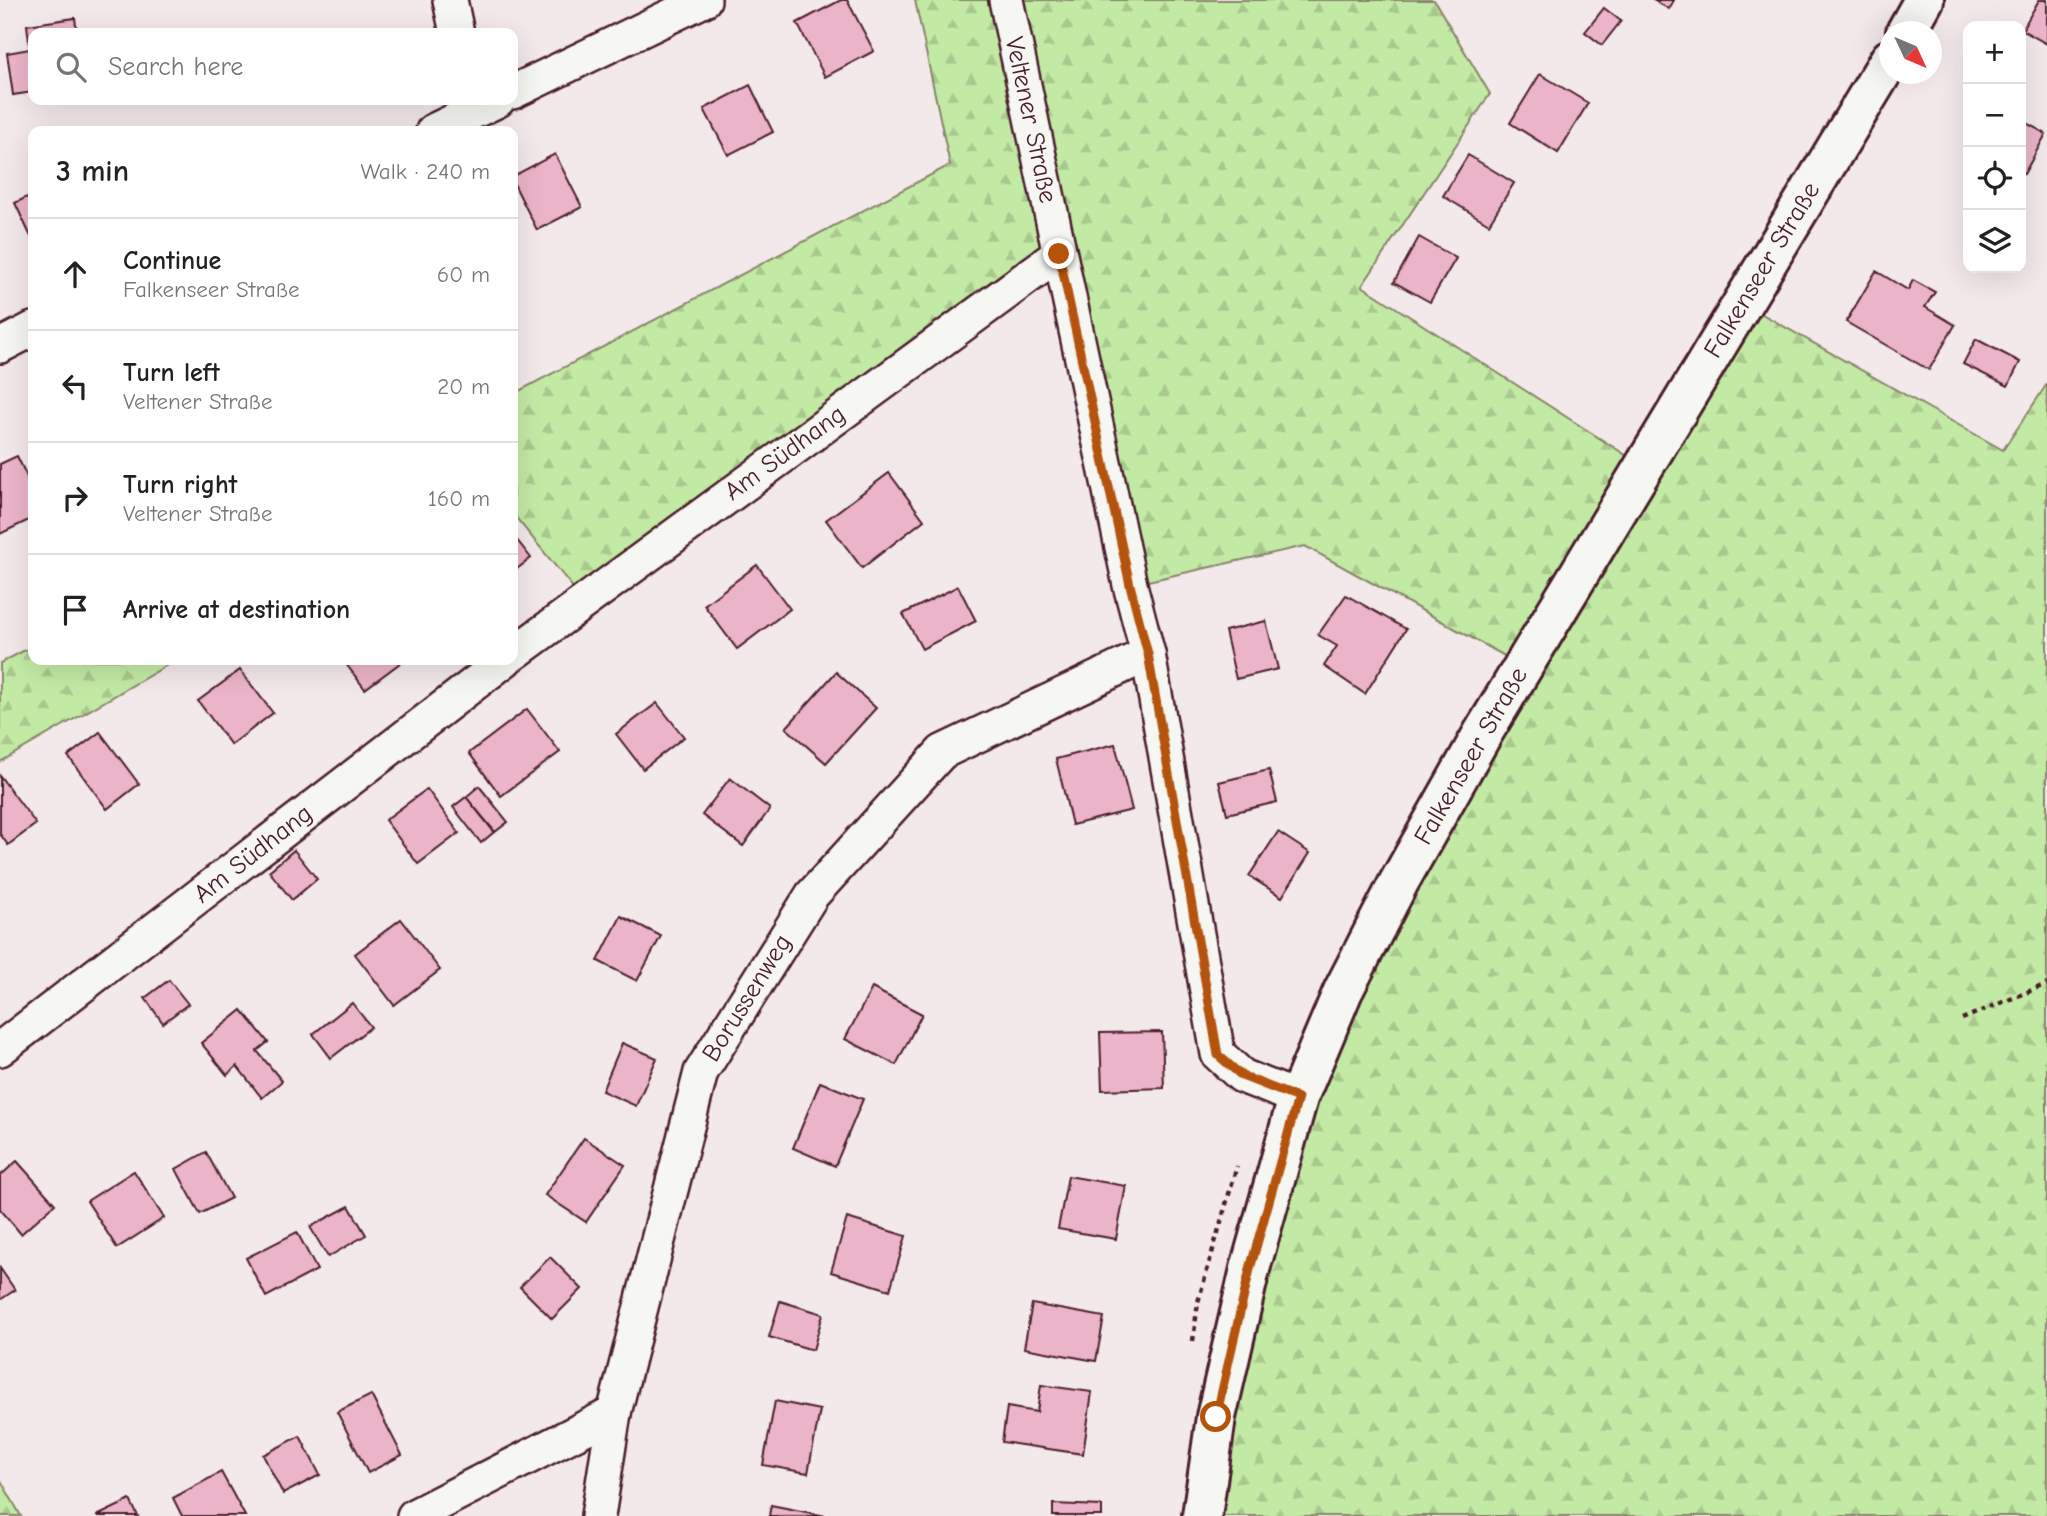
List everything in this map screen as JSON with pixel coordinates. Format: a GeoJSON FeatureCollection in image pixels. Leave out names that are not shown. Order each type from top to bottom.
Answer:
{"type":"FeatureCollection","features":[{"type":"Feature","properties":{"kind":"main road"},"geometry":{"type":"LineString","coordinates":[[1912,21],[1924,0]]}},
{"type":"Feature","properties":{"kind":"main road","name":"Falkenseer Straße"},"geometry":{"type":"LineString","coordinates":[[1202,1516],[1216,1417],[1247,1282],[1298,1098],[1349,979],[1399,882],[1476,745],[1879,76]]}},
{"type":"Feature","properties":{"kind":"street"},"geometry":{"type":"LineString","coordinates":[[450,0],[456,28]]}},
{"type":"Feature","properties":{"kind":"street"},"geometry":{"type":"LineString","coordinates":[[518,90],[704,0]]}},
{"type":"Feature","properties":{"kind":"street","name":"Veltener Straße"},"geometry":{"type":"LineString","coordinates":[[1006,0],[1130,585],[1148,654],[1218,1055],[1242,1076],[1298,1098]]}},
{"type":"Feature","properties":{"kind":"street"},"geometry":{"type":"LineString","coordinates":[[442,126],[478,105]]}},
{"type":"Feature","properties":{"kind":"street","name":"Am Südhang"},"geometry":{"type":"LineString","coordinates":[[518,650],[1059,254]]}},
{"type":"Feature","properties":{"kind":"street"},"geometry":{"type":"LineString","coordinates":[[0,346],[28,332]]}},
{"type":"Feature","properties":{"kind":"street","name":"Borussenweg"},"geometry":{"type":"LineString","coordinates":[[598,1516],[614,1413],[701,1072],[812,895],[942,752],[1148,654]]}},
{"type":"Feature","properties":{"kind":"street","name":"Am Südhang"},"geometry":{"type":"LineString","coordinates":[[0,1049],[499,665]]}},
{"type":"Feature","properties":{"kind":"street"},"geometry":{"type":"LineString","coordinates":[[414,1516],[614,1413]]}},
{"type":"Feature","properties":{"kind":"path"},"geometry":{"type":"LineString","coordinates":[[1962,1019],[2047,984]]}},
{"type":"Feature","properties":{"kind":"green space"},"geometry":{"type":"Polygon","coordinates":[[[915,0],[1434,0],[1490,94],[1362,286],[1643,466],[1746,305],[2003,450],[2047,384],[2047,1516],[1202,1516],[1298,1098],[1523,666],[1305,546],[1130,585],[1059,255],[583,600],[518,520],[518,391],[950,165],[915,0]]]}},
{"type":"Feature","properties":{"kind":"green space"},"geometry":{"type":"Polygon","coordinates":[[[28,649],[28,665],[167,665],[0,762],[0,663],[28,649]]]}},
{"type":"Feature","properties":{"kind":"green space"},"geometry":{"type":"Polygon","coordinates":[[[0,1479],[21,1516],[0,1516],[0,1479]]]}},
{"type":"Feature","properties":{"kind":"building"},"geometry":{"type":"Polygon","coordinates":[[[841,0],[847,0],[874,51],[825,77],[797,23],[841,0]]]}},
{"type":"Feature","properties":{"kind":"building"},"geometry":{"type":"Polygon","coordinates":[[[1653,0],[1674,0],[1669,9],[1653,0]]]}},
{"type":"Feature","properties":{"kind":"building"},"geometry":{"type":"Polygon","coordinates":[[[2039,0],[2047,0],[2047,44],[2026,32],[2026,23],[2039,0]]]}},
{"type":"Feature","properties":{"kind":"building"},"geometry":{"type":"Polygon","coordinates":[[[1604,8],[1621,21],[1602,45],[1585,32],[1604,8]]]}},
{"type":"Feature","properties":{"kind":"building"},"geometry":{"type":"Polygon","coordinates":[[[75,18],[76,28],[28,28],[28,33],[27,25],[75,18]]]}},
{"type":"Feature","properties":{"kind":"building"},"geometry":{"type":"Polygon","coordinates":[[[28,49],[28,93],[13,95],[7,53],[28,49]]]}},
{"type":"Feature","properties":{"kind":"building"},"geometry":{"type":"Polygon","coordinates":[[[1540,74],[1588,103],[1558,153],[1510,123],[1540,74]]]}},
{"type":"Feature","properties":{"kind":"building"},"geometry":{"type":"Polygon","coordinates":[[[750,85],[773,132],[728,155],[704,109],[750,85]]]}},
{"type":"Feature","properties":{"kind":"building"},"geometry":{"type":"Polygon","coordinates":[[[2026,123],[2046,134],[2026,170],[2026,123]]]}},
{"type":"Feature","properties":{"kind":"building"},"geometry":{"type":"Polygon","coordinates":[[[555,154],[582,207],[537,230],[518,192],[518,173],[555,154]]]}},
{"type":"Feature","properties":{"kind":"building"},"geometry":{"type":"Polygon","coordinates":[[[1468,155],[1514,183],[1489,224],[1443,196],[1468,155]]]}},
{"type":"Feature","properties":{"kind":"building"},"geometry":{"type":"Polygon","coordinates":[[[28,196],[28,230],[15,203],[28,196]]]}},
{"type":"Feature","properties":{"kind":"building"},"geometry":{"type":"Polygon","coordinates":[[[1419,237],[1456,258],[1430,302],[1394,282],[1419,237]]]}},
{"type":"Feature","properties":{"kind":"building"},"geometry":{"type":"Polygon","coordinates":[[[1876,271],[1908,290],[1913,280],[1935,292],[1925,307],[1955,325],[1929,370],[1846,322],[1876,271]]]}},
{"type":"Feature","properties":{"kind":"building"},"geometry":{"type":"Polygon","coordinates":[[[1976,339],[2020,362],[2008,386],[1963,364],[1976,339]]]}},
{"type":"Feature","properties":{"kind":"building"},"geometry":{"type":"Polygon","coordinates":[[[17,456],[28,479],[28,520],[0,534],[0,464],[17,456]]]}},
{"type":"Feature","properties":{"kind":"building"},"geometry":{"type":"Polygon","coordinates":[[[889,473],[924,520],[862,568],[826,520],[889,473]]]}},
{"type":"Feature","properties":{"kind":"building"},"geometry":{"type":"Polygon","coordinates":[[[518,541],[531,558],[518,568],[518,541]]]}},
{"type":"Feature","properties":{"kind":"building"},"geometry":{"type":"Polygon","coordinates":[[[757,565],[790,609],[737,649],[704,605],[757,565]]]}},
{"type":"Feature","properties":{"kind":"building"},"geometry":{"type":"Polygon","coordinates":[[[958,586],[976,621],[922,649],[903,614],[958,586]]]}},
{"type":"Feature","properties":{"kind":"building"},"geometry":{"type":"Polygon","coordinates":[[[1346,595],[1406,629],[1365,694],[1324,666],[1337,646],[1318,635],[1346,595]]]}},
{"type":"Feature","properties":{"kind":"building"},"geometry":{"type":"Polygon","coordinates":[[[1266,621],[1278,669],[1236,679],[1225,631],[1266,621]]]}},
{"type":"Feature","properties":{"kind":"building"},"geometry":{"type":"Polygon","coordinates":[[[347,665],[397,665],[365,689],[347,665]]]}},
{"type":"Feature","properties":{"kind":"building"},"geometry":{"type":"Polygon","coordinates":[[[240,670],[273,713],[231,745],[198,701],[240,670]]]}},
{"type":"Feature","properties":{"kind":"building"},"geometry":{"type":"Polygon","coordinates":[[[836,672],[876,708],[826,763],[786,728],[836,672]]]}},
{"type":"Feature","properties":{"kind":"building"},"geometry":{"type":"Polygon","coordinates":[[[657,703],[684,737],[643,769],[616,734],[657,703]]]}},
{"type":"Feature","properties":{"kind":"building"},"geometry":{"type":"Polygon","coordinates":[[[527,709],[560,752],[501,796],[469,753],[527,709]]]}},
{"type":"Feature","properties":{"kind":"building"},"geometry":{"type":"Polygon","coordinates":[[[100,732],[139,784],[107,809],[68,756],[100,732]]]}},
{"type":"Feature","properties":{"kind":"building"},"geometry":{"type":"Polygon","coordinates":[[[1115,744],[1132,810],[1072,825],[1056,759],[1115,744]]]}},
{"type":"Feature","properties":{"kind":"building"},"geometry":{"type":"Polygon","coordinates":[[[1269,770],[1277,802],[1227,814],[1219,782],[1269,770]]]}},
{"type":"Feature","properties":{"kind":"building"},"geometry":{"type":"Polygon","coordinates":[[[0,776],[36,824],[8,845],[0,834],[0,776]]]}},
{"type":"Feature","properties":{"kind":"building"},"geometry":{"type":"Polygon","coordinates":[[[730,778],[770,809],[743,846],[702,815],[730,778]]]}},
{"type":"Feature","properties":{"kind":"building"},"geometry":{"type":"Polygon","coordinates":[[[479,786],[508,822],[495,832],[466,797],[479,786]]]}},
{"type":"Feature","properties":{"kind":"building"},"geometry":{"type":"Polygon","coordinates":[[[427,789],[459,833],[418,864],[385,820],[427,789]]]}},
{"type":"Feature","properties":{"kind":"building"},"geometry":{"type":"Polygon","coordinates":[[[466,797],[494,832],[481,843],[453,807],[466,797]]]}},
{"type":"Feature","properties":{"kind":"building"},"geometry":{"type":"Polygon","coordinates":[[[1278,832],[1310,853],[1282,897],[1249,876],[1278,832]]]}},
{"type":"Feature","properties":{"kind":"building"},"geometry":{"type":"Polygon","coordinates":[[[294,850],[317,879],[292,900],[269,871],[294,850]]]}},
{"type":"Feature","properties":{"kind":"building"},"geometry":{"type":"Polygon","coordinates":[[[621,916],[661,936],[637,981],[598,961],[621,916]]]}},
{"type":"Feature","properties":{"kind":"building"},"geometry":{"type":"Polygon","coordinates":[[[401,919],[440,970],[394,1005],[355,954],[401,919]]]}},
{"type":"Feature","properties":{"kind":"building"},"geometry":{"type":"Polygon","coordinates":[[[169,980],[188,1004],[163,1023],[145,998],[169,980]]]}},
{"type":"Feature","properties":{"kind":"building"},"geometry":{"type":"Polygon","coordinates":[[[872,988],[922,1014],[896,1065],[845,1039],[872,988]]]}},
{"type":"Feature","properties":{"kind":"building"},"geometry":{"type":"Polygon","coordinates":[[[352,1003],[371,1027],[331,1058],[313,1034],[352,1003]]]}},
{"type":"Feature","properties":{"kind":"building"},"geometry":{"type":"Polygon","coordinates":[[[242,1010],[268,1042],[257,1051],[282,1081],[262,1098],[237,1066],[227,1075],[201,1043],[242,1010]]]}},
{"type":"Feature","properties":{"kind":"building"},"geometry":{"type":"Polygon","coordinates":[[[1162,1032],[1164,1088],[1102,1090],[1100,1033],[1162,1032]]]}},
{"type":"Feature","properties":{"kind":"building"},"geometry":{"type":"Polygon","coordinates":[[[622,1043],[657,1058],[636,1106],[602,1091],[622,1043]]]}},
{"type":"Feature","properties":{"kind":"building"},"geometry":{"type":"Polygon","coordinates":[[[820,1082],[863,1099],[835,1166],[793,1148],[820,1082]]]}},
{"type":"Feature","properties":{"kind":"building"},"geometry":{"type":"Polygon","coordinates":[[[584,1138],[625,1165],[586,1222],[545,1195],[584,1138]]]}},
{"type":"Feature","properties":{"kind":"building"},"geometry":{"type":"Polygon","coordinates":[[[206,1152],[231,1198],[200,1214],[176,1169],[206,1152]]]}},
{"type":"Feature","properties":{"kind":"building"},"geometry":{"type":"Polygon","coordinates":[[[17,1161],[55,1204],[21,1234],[0,1209],[0,1176],[17,1161]]]}},
{"type":"Feature","properties":{"kind":"building"},"geometry":{"type":"Polygon","coordinates":[[[134,1171],[164,1218],[117,1248],[87,1201],[134,1171]]]}},
{"type":"Feature","properties":{"kind":"building"},"geometry":{"type":"Polygon","coordinates":[[[1068,1176],[1126,1186],[1116,1239],[1058,1229],[1068,1176]]]}},
{"type":"Feature","properties":{"kind":"building"},"geometry":{"type":"Polygon","coordinates":[[[349,1206],[366,1235],[328,1257],[310,1227],[349,1206]]]}},
{"type":"Feature","properties":{"kind":"building"},"geometry":{"type":"Polygon","coordinates":[[[847,1218],[906,1236],[890,1290],[831,1272],[847,1218]]]}},
{"type":"Feature","properties":{"kind":"building"},"geometry":{"type":"Polygon","coordinates":[[[297,1232],[317,1270],[266,1297],[246,1258],[297,1232]]]}},
{"type":"Feature","properties":{"kind":"building"},"geometry":{"type":"Polygon","coordinates":[[[550,1257],[582,1289],[552,1319],[520,1287],[550,1257]]]}},
{"type":"Feature","properties":{"kind":"building"},"geometry":{"type":"Polygon","coordinates":[[[0,1268],[15,1290],[0,1300],[0,1268]]]}},
{"type":"Feature","properties":{"kind":"building"},"geometry":{"type":"Polygon","coordinates":[[[780,1301],[823,1314],[813,1350],[769,1337],[780,1301]]]}},
{"type":"Feature","properties":{"kind":"building"},"geometry":{"type":"Polygon","coordinates":[[[1032,1304],[1104,1317],[1096,1361],[1024,1348],[1032,1304]]]}},
{"type":"Feature","properties":{"kind":"building"},"geometry":{"type":"Polygon","coordinates":[[[1041,1385],[1092,1392],[1083,1454],[1002,1442],[1007,1407],[1037,1412],[1041,1385]]]}},
{"type":"Feature","properties":{"kind":"building"},"geometry":{"type":"Polygon","coordinates":[[[371,1395],[402,1455],[368,1473],[337,1412],[371,1395]]]}},
{"type":"Feature","properties":{"kind":"building"},"geometry":{"type":"Polygon","coordinates":[[[775,1401],[820,1410],[808,1473],[763,1465],[775,1401]]]}},
{"type":"Feature","properties":{"kind":"building"},"geometry":{"type":"Polygon","coordinates":[[[300,1436],[320,1475],[283,1494],[263,1455],[300,1436]]]}},
{"type":"Feature","properties":{"kind":"building"},"geometry":{"type":"Polygon","coordinates":[[[221,1472],[245,1516],[182,1516],[173,1498],[221,1472]]]}},
{"type":"Feature","properties":{"kind":"building"},"geometry":{"type":"Polygon","coordinates":[[[130,1500],[138,1516],[97,1516],[130,1500]]]}},
{"type":"Feature","properties":{"kind":"building"},"geometry":{"type":"Polygon","coordinates":[[[1053,1504],[1102,1506],[1102,1516],[1053,1516],[1053,1504]]]}},
{"type":"Feature","properties":{"kind":"building"},"geometry":{"type":"Polygon","coordinates":[[[771,1505],[826,1516],[769,1516],[771,1505]]]}},
{"type":"Feature","properties":{"kind":"route"},"geometry":{"type":"LineString","coordinates":[[1059,254],[1130,585],[1148,654],[1218,1055],[1242,1076],[1298,1098],[1250,1269],[1216,1417]]}}]}
